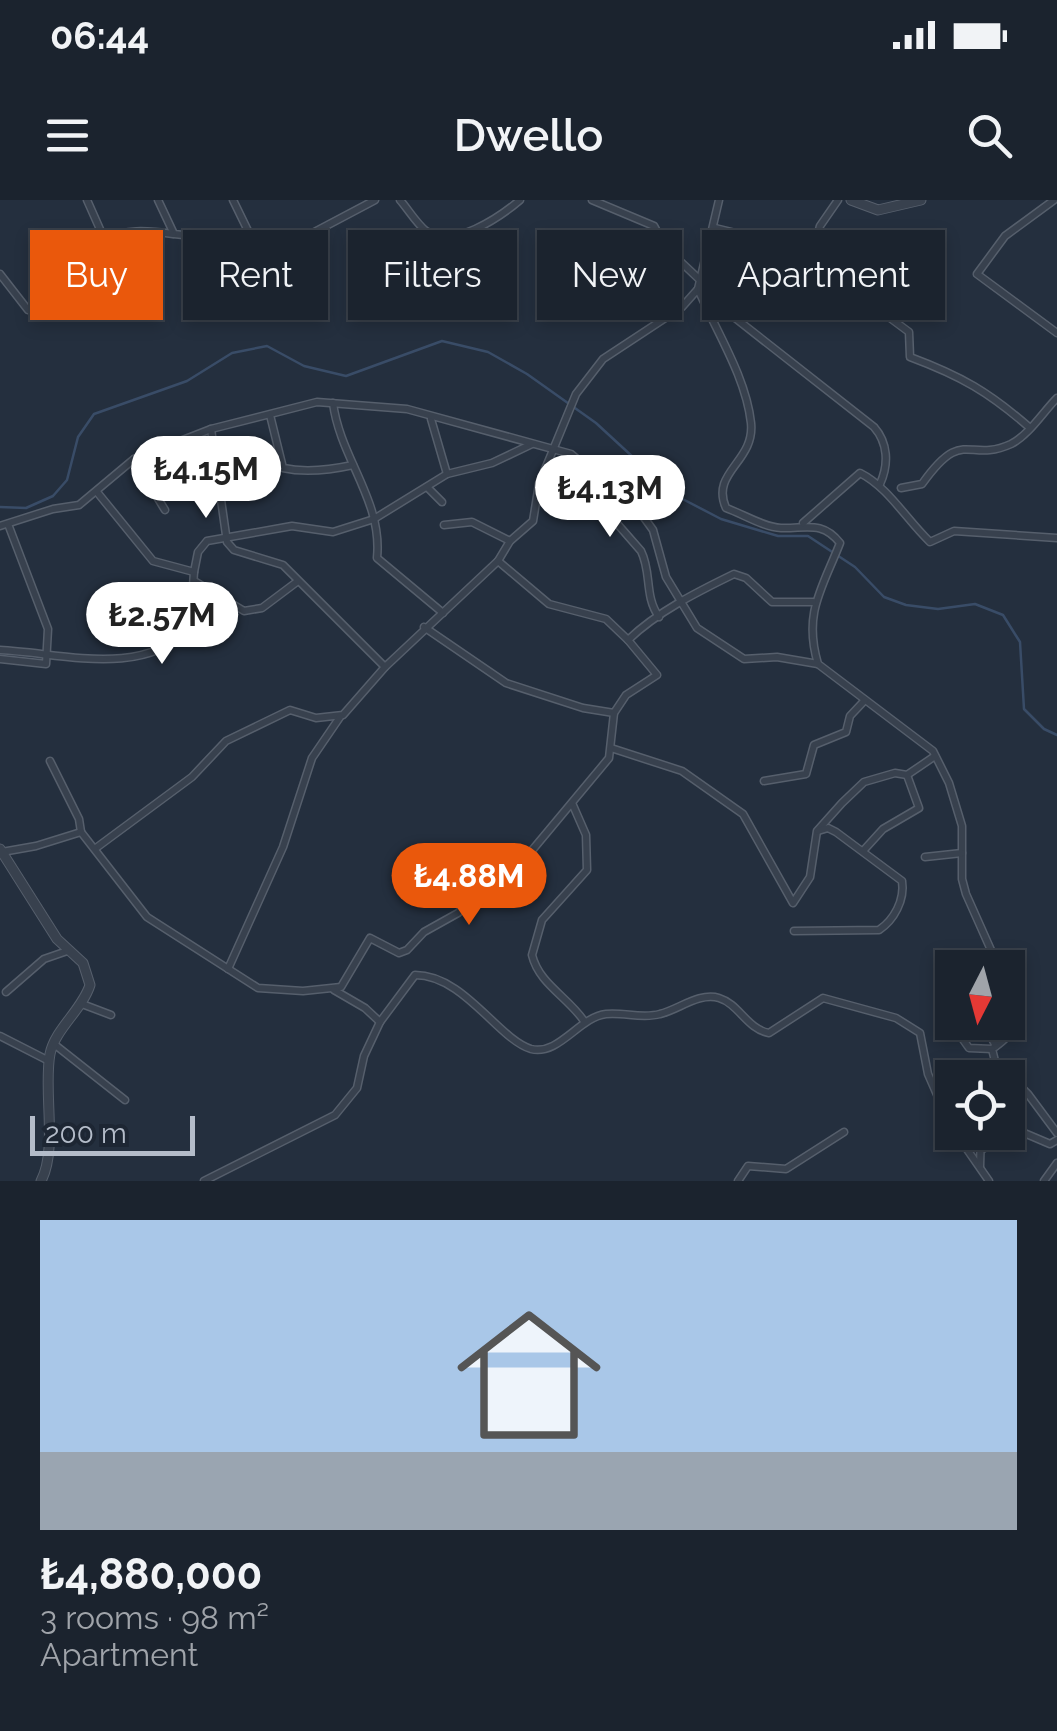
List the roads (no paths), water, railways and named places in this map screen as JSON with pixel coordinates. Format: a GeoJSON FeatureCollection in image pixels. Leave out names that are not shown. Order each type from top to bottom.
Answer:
{"type":"FeatureCollection","features":[{"type":"Feature","properties":{"kind":"street"},"geometry":{"type":"LineString","coordinates":[[87,200],[101,230]]}},
{"type":"Feature","properties":{"kind":"street"},"geometry":{"type":"LineString","coordinates":[[233,200],[248,230]]}},
{"type":"Feature","properties":{"kind":"street"},"geometry":{"type":"LineString","coordinates":[[318,230],[375,200]]}},
{"type":"Feature","properties":{"kind":"street"},"geometry":{"type":"LineString","coordinates":[[400,200],[428,232],[439,235],[483,228],[520,200]]}},
{"type":"Feature","properties":{"kind":"street"},"geometry":{"type":"LineString","coordinates":[[592,200],[654,226],[666,248],[700,280]]}},
{"type":"Feature","properties":{"kind":"street"},"geometry":{"type":"LineString","coordinates":[[702,299],[698,289],[719,200]]}},
{"type":"Feature","properties":{"kind":"street"},"geometry":{"type":"LineString","coordinates":[[819,230],[838,200]]}},
{"type":"Feature","properties":{"kind":"street"},"geometry":{"type":"LineString","coordinates":[[852,200],[878,210],[921,200]]}},
{"type":"Feature","properties":{"kind":"street"},"geometry":{"type":"LineString","coordinates":[[1054,200],[1006,236],[977,274],[1057,333]]}},
{"type":"Feature","properties":{"kind":"street"},"geometry":{"type":"LineString","coordinates":[[161,201],[174,234]]}},
{"type":"Feature","properties":{"kind":"street"},"geometry":{"type":"LineString","coordinates":[[715,228],[723,230]]}},
{"type":"Feature","properties":{"kind":"street"},"geometry":{"type":"LineString","coordinates":[[163,232],[183,235]]}},
{"type":"Feature","properties":{"kind":"street"},"geometry":{"type":"LineString","coordinates":[[0,274],[30,311]]}},
{"type":"Feature","properties":{"kind":"street"},"geometry":{"type":"LineString","coordinates":[[228,969],[284,847],[312,758],[341,716],[424,628],[498,561],[510,541],[533,521],[539,484],[562,424],[576,394],[603,359],[664,320],[698,289]]}},
{"type":"Feature","properties":{"kind":"street"},"geometry":{"type":"LineString","coordinates":[[711,320],[745,396],[751,422],[751,444],[721,484],[726,508],[780,528],[802,524],[829,532],[840,543],[813,602],[812,644],[818,664]]}},
{"type":"Feature","properties":{"kind":"street"},"geometry":{"type":"LineString","coordinates":[[738,320],[874,427],[882,437],[887,468],[880,484]]}},
{"type":"Feature","properties":{"kind":"street"},"geometry":{"type":"LineString","coordinates":[[893,320],[909,332],[910,357],[989,392],[1030,428]]}},
{"type":"Feature","properties":{"kind":"street"},"geometry":{"type":"LineString","coordinates":[[902,488],[922,484],[940,459],[960,448],[1001,447],[1016,442],[1057,398]]}},
{"type":"Feature","properties":{"kind":"street"},"geometry":{"type":"LineString","coordinates":[[0,659],[46,664],[48,629],[4,525],[53,508],[80,506],[134,459],[211,429],[317,402],[333,403],[407,409],[571,454],[640,512],[653,530],[666,577],[697,628],[738,656],[818,664],[901,724],[934,756],[949,782],[962,826],[966,894],[991,950]]}},
{"type":"Feature","properties":{"kind":"street"},"geometry":{"type":"LineString","coordinates":[[333,403],[353,465],[374,510],[377,558],[443,613]]}},
{"type":"Feature","properties":{"kind":"street"},"geometry":{"type":"LineString","coordinates":[[270,415],[284,468],[309,468],[320,473],[353,465]]}},
{"type":"Feature","properties":{"kind":"street"},"geometry":{"type":"LineString","coordinates":[[431,418],[446,474]]}},
{"type":"Feature","properties":{"kind":"street"},"geometry":{"type":"LineString","coordinates":[[211,429],[226,536],[234,550],[268,557],[289,570],[385,667]]}},
{"type":"Feature","properties":{"kind":"street"},"geometry":{"type":"LineString","coordinates":[[0,650],[108,661],[176,642],[190,629],[198,552],[207,541],[292,526],[333,532],[374,519],[446,474],[492,462],[532,444]]}},
{"type":"Feature","properties":{"kind":"street"},"geometry":{"type":"LineString","coordinates":[[571,454],[593,496],[642,551],[649,598],[659,617]]}},
{"type":"Feature","properties":{"kind":"street"},"geometry":{"type":"LineString","coordinates":[[134,459],[165,510]]}},
{"type":"Feature","properties":{"kind":"street"},"geometry":{"type":"LineString","coordinates":[[802,524],[860,472],[880,484],[905,518],[930,542],[954,531],[1057,538]]}},
{"type":"Feature","properties":{"kind":"street"},"geometry":{"type":"LineString","coordinates":[[428,487],[442,502]]}},
{"type":"Feature","properties":{"kind":"street"},"geometry":{"type":"LineString","coordinates":[[97,492],[153,561],[194,577],[244,611],[262,608],[298,581]]}},
{"type":"Feature","properties":{"kind":"street"},"geometry":{"type":"LineString","coordinates":[[444,525],[472,522],[510,541]]}},
{"type":"Feature","properties":{"kind":"street"},"geometry":{"type":"LineString","coordinates":[[334,990],[349,978],[370,938],[399,953],[407,950],[424,932],[458,913],[494,877],[529,854],[596,776],[611,748],[614,713],[626,695],[657,675],[606,619],[550,604],[498,561]]}},
{"type":"Feature","properties":{"kind":"street"},"geometry":{"type":"LineString","coordinates":[[628,640],[679,603],[734,574],[746,578],[772,602],[813,602]]}},
{"type":"Feature","properties":{"kind":"street"},"geometry":{"type":"LineString","coordinates":[[424,628],[506,683],[583,708],[614,713]]}},
{"type":"Feature","properties":{"kind":"street"},"geometry":{"type":"LineString","coordinates":[[764,782],[806,774],[814,745],[846,732],[850,716],[865,700]]}},
{"type":"Feature","properties":{"kind":"street"},"geometry":{"type":"LineString","coordinates":[[96,848],[192,777],[234,736],[290,710],[316,718],[341,716]]}},
{"type":"Feature","properties":{"kind":"street"},"geometry":{"type":"LineString","coordinates":[[611,748],[682,771],[743,814],[792,902],[810,877],[817,831],[864,782],[906,775],[934,756]]}},
{"type":"Feature","properties":{"kind":"street"},"geometry":{"type":"LineString","coordinates":[[50,761],[79,818],[81,832],[147,917],[258,988],[334,990],[380,1022]]}},
{"type":"Feature","properties":{"kind":"street"},"geometry":{"type":"LineString","coordinates":[[863,852],[882,828],[919,808],[906,775]]}},
{"type":"Feature","properties":{"kind":"street"},"geometry":{"type":"LineString","coordinates":[[572,802],[586,835],[588,870],[542,920],[532,955],[543,979],[574,1006],[584,1022]]}},
{"type":"Feature","properties":{"kind":"street"},"geometry":{"type":"LineString","coordinates":[[794,931],[873,930],[894,915],[902,882],[828,828],[817,831]]}},
{"type":"Feature","properties":{"kind":"street"},"geometry":{"type":"LineString","coordinates":[[40,1181],[47,1159],[54,1044],[82,1004],[90,985],[82,963],[57,939],[1,851],[36,846],[81,832]]}},
{"type":"Feature","properties":{"kind":"street"},"geometry":{"type":"LineString","coordinates":[[924,857],[962,853]]}},
{"type":"Feature","properties":{"kind":"street"},"geometry":{"type":"LineString","coordinates":[[6,992],[44,958],[72,950]]}},
{"type":"Feature","properties":{"kind":"street"},"geometry":{"type":"LineString","coordinates":[[204,1181],[334,1114],[357,1088],[364,1056],[380,1022],[416,975],[433,978],[480,1006],[523,1045],[535,1050],[548,1048],[584,1022],[608,1014],[661,1014],[705,998],[719,998],[760,1032],[769,1033],[823,998],[896,1018],[920,1033],[935,1091]]}},
{"type":"Feature","properties":{"kind":"street"},"geometry":{"type":"LineString","coordinates":[[82,1004],[112,1015]]}},
{"type":"Feature","properties":{"kind":"street"},"geometry":{"type":"LineString","coordinates":[[0,1036],[50,1062]]}},
{"type":"Feature","properties":{"kind":"street"},"geometry":{"type":"LineString","coordinates":[[963,1040],[969,1048],[994,1047],[1006,1040]]}},
{"type":"Feature","properties":{"kind":"street"},"geometry":{"type":"LineString","coordinates":[[991,1040],[995,1061],[1028,1094],[1057,1137],[1050,1144],[1025,1133]]}},
{"type":"Feature","properties":{"kind":"street"},"geometry":{"type":"LineString","coordinates":[[54,1044],[126,1100]]}},
{"type":"Feature","properties":{"kind":"street"},"geometry":{"type":"LineString","coordinates":[[738,1181],[748,1166],[786,1169],[844,1132]]}},
{"type":"Feature","properties":{"kind":"street"},"geometry":{"type":"LineString","coordinates":[[967,1150],[989,1181]]}},
{"type":"Feature","properties":{"kind":"street"},"geometry":{"type":"LineString","coordinates":[[980,1168],[983,1150]]}},
{"type":"Feature","properties":{"kind":"street"},"geometry":{"type":"LineString","coordinates":[[1044,1181],[1057,1163]]}},
{"type":"Feature","properties":{"kind":"waterway"},"geometry":{"type":"LineString","coordinates":[[0,507],[26,508],[53,496],[67,480],[78,437],[94,414],[187,381],[232,353],[267,346],[304,366],[346,376],[442,341],[488,352],[527,374],[596,423],[673,494],[721,519],[778,536],[808,536],[855,567],[884,597],[906,605],[938,609],[975,604],[1003,615],[1020,642],[1024,709],[1044,729],[1057,735]]}}]}
